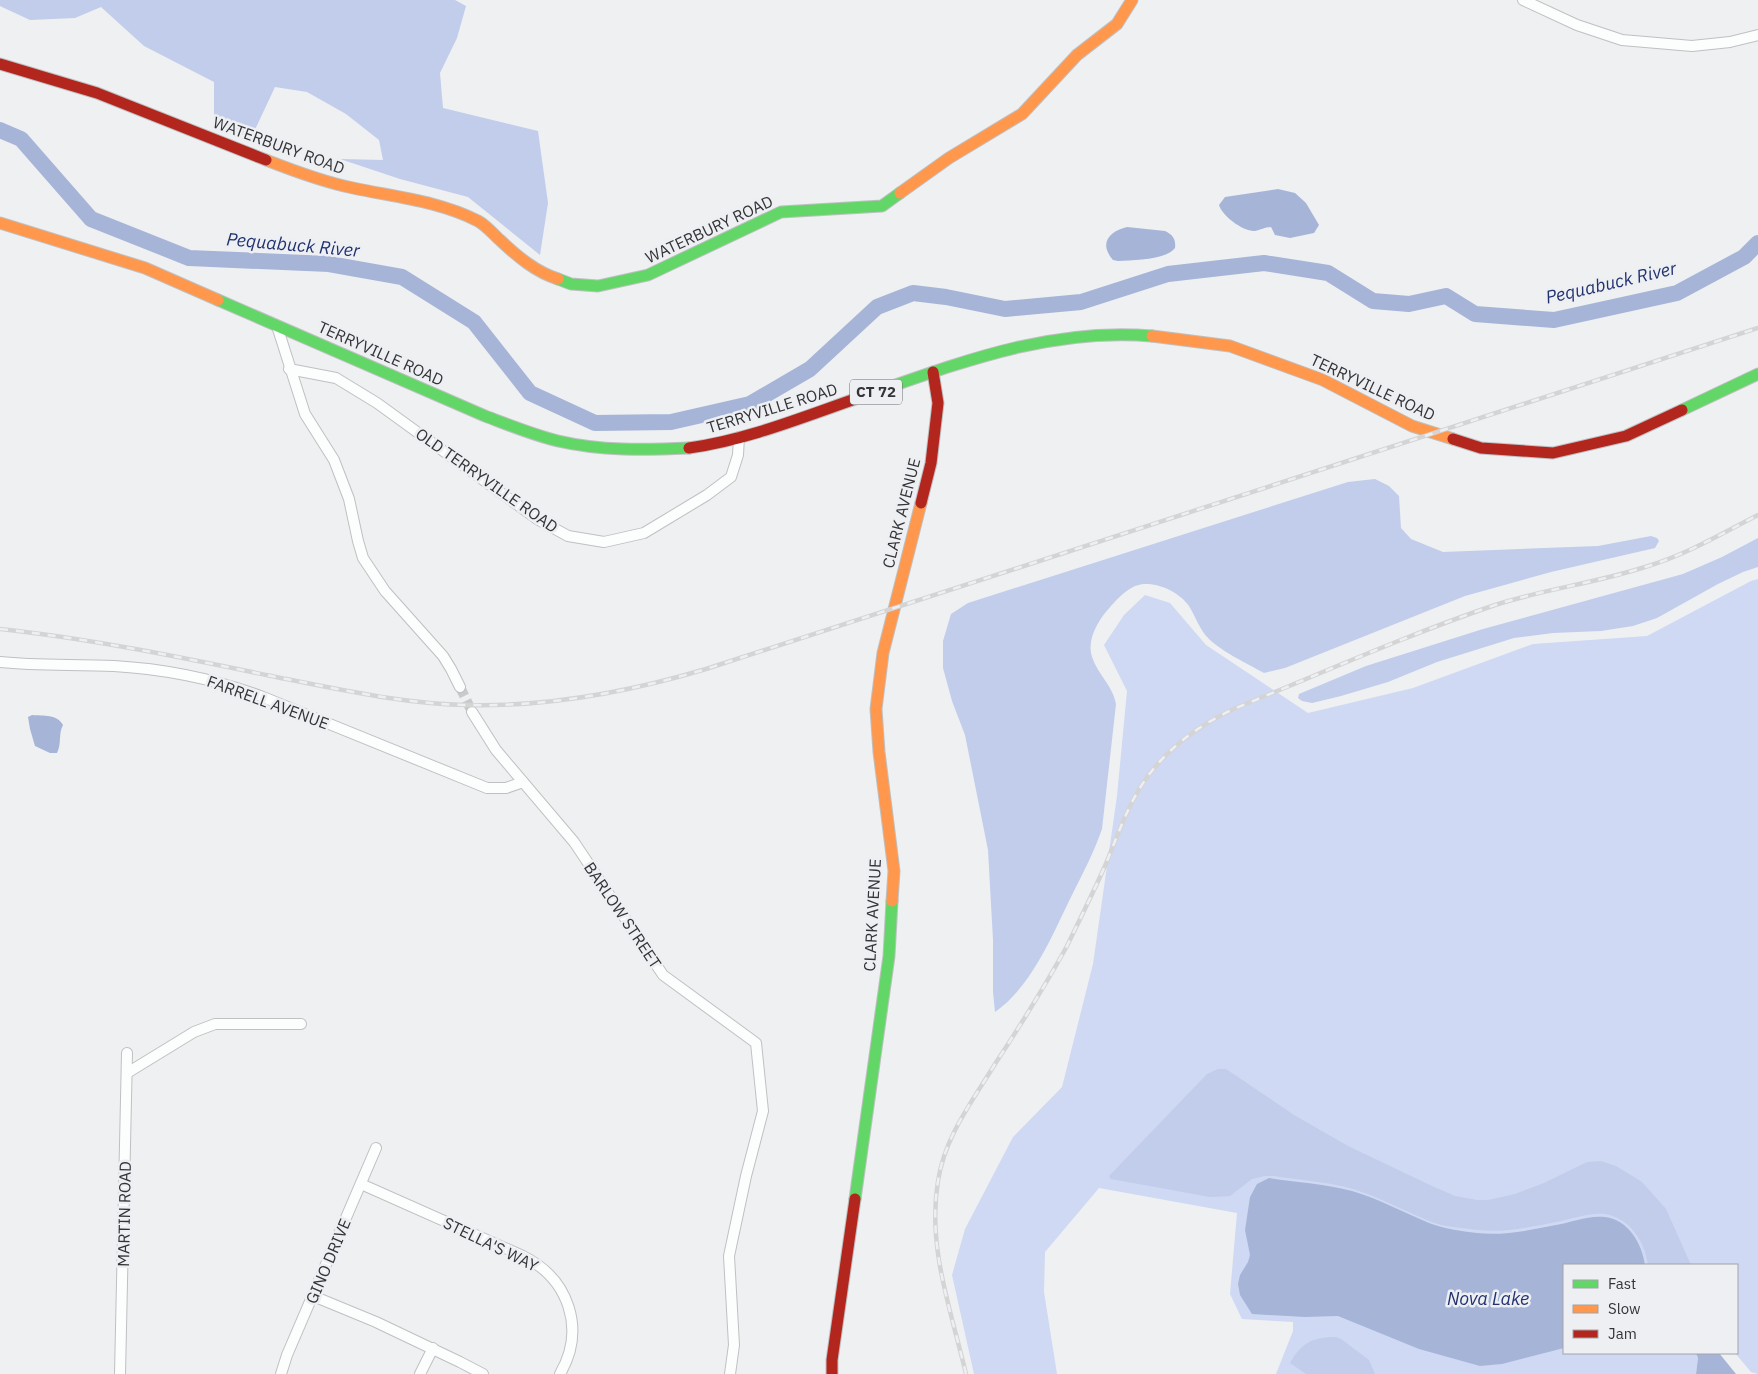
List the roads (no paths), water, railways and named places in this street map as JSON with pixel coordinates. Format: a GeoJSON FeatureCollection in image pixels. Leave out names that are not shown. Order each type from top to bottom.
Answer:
{"type":"FeatureCollection","features":[{"type":"Feature","properties":{"kind":"main road","name":"WATERBURY ROAD"},"geometry":{"type":"LineString","coordinates":[[0,64],[97,93],[301,174],[352,188],[409,198],[446,208],[480,222],[515,254],[546,275],[571,284],[598,286],[648,275],[781,212],[882,206],[949,158],[1022,114],[1077,55],[1117,24],[1132,0]]}},
{"type":"Feature","properties":{"kind":"main road","name":"TERRYVILLE ROAD"},"geometry":{"type":"LineString","coordinates":[[0,223],[145,268],[485,416],[527,432],[591,447],[639,450],[691,448],[739,438],[1001,350],[1057,339],[1117,335],[1173,338],[1230,346],[1323,380],[1412,426],[1481,448],[1553,453],[1626,436],[1758,374]]}},
{"type":"Feature","properties":{"kind":"main road","name":"CLARK AVENUE"},"geometry":{"type":"LineString","coordinates":[[832,1374],[833,1351],[889,956],[894,871],[879,752],[876,709],[883,653],[931,463],[938,403],[933,372]]}},
{"type":"Feature","properties":{"kind":"street"},"geometry":{"type":"LineString","coordinates":[[1523,0],[1577,26],[1622,40],[1692,46],[1730,42],[1758,35]]}},
{"type":"Feature","properties":{"kind":"street"},"geometry":{"type":"LineString","coordinates":[[276,325],[305,414],[334,460],[350,499],[360,550],[368,566],[396,604],[443,656],[460,688]]}},
{"type":"Feature","properties":{"kind":"street","name":"OLD TERRYVILLE ROAD"},"geometry":{"type":"LineString","coordinates":[[289,369],[336,378],[378,403],[537,519],[568,536],[604,542],[644,533],[707,495],[730,477],[738,455],[739,438]]}},
{"type":"Feature","properties":{"kind":"street","name":"FARRELL AVENUE"},"geometry":{"type":"LineString","coordinates":[[0,662],[132,667],[201,678],[263,697],[487,788],[506,788],[523,782]]}},
{"type":"Feature","properties":{"kind":"street","name":"BARLOW STREET"},"geometry":{"type":"LineString","coordinates":[[472,712],[496,750],[574,842],[662,975],[756,1043],[764,1112],[746,1176],[729,1256],[734,1345],[730,1374]]}},
{"type":"Feature","properties":{"kind":"street"},"geometry":{"type":"LineString","coordinates":[[127,1073],[194,1032],[215,1024],[301,1024]]}},
{"type":"Feature","properties":{"kind":"street","name":"MARTIN ROAD"},"geometry":{"type":"LineString","coordinates":[[120,1374],[127,1053]]}},
{"type":"Feature","properties":{"kind":"street","name":"GINO DRIVE"},"geometry":{"type":"LineString","coordinates":[[281,1374],[287,1355],[376,1148]]}},
{"type":"Feature","properties":{"kind":"street","name":"STELLA'S WAY"},"geometry":{"type":"LineString","coordinates":[[361,1184],[523,1256],[545,1270],[563,1292],[570,1312],[571,1345],[568,1359],[560,1374]]}},
{"type":"Feature","properties":{"kind":"street"},"geometry":{"type":"LineString","coordinates":[[313,1296],[433,1348],[483,1374]]}},
{"type":"Feature","properties":{"kind":"street"},"geometry":{"type":"LineString","coordinates":[[420,1374],[433,1348]]}},
{"type":"Feature","properties":{"kind":"water"},"geometry":{"type":"Polygon","coordinates":[[[1278,189],[1295,193],[1306,203],[1319,225],[1314,233],[1290,238],[1275,235],[1271,227],[1250,231],[1224,214],[1219,205],[1225,197],[1278,189]]]}},
{"type":"Feature","properties":{"kind":"water"},"geometry":{"type":"Polygon","coordinates":[[[1127,227],[1165,231],[1173,238],[1175,248],[1165,255],[1149,259],[1113,260],[1106,248],[1106,243],[1116,231],[1127,227]]]}},
{"type":"Feature","properties":{"kind":"water"},"geometry":{"type":"Polygon","coordinates":[[[32,715],[54,717],[63,725],[57,753],[50,753],[35,746],[28,717],[32,715]]]}},
{"type":"Feature","properties":{"kind":"water","name":"Nova Lake"},"geometry":{"type":"Polygon","coordinates":[[[1269,1178],[1352,1191],[1435,1225],[1453,1230],[1477,1233],[1517,1232],[1587,1218],[1605,1217],[1621,1223],[1633,1234],[1641,1249],[1645,1264],[1563,1264],[1563,1348],[1502,1364],[1480,1366],[1419,1349],[1338,1316],[1305,1317],[1252,1314],[1240,1295],[1238,1284],[1240,1275],[1250,1255],[1245,1230],[1250,1197],[1257,1184],[1269,1178]]]}},
{"type":"Feature","properties":{"kind":"water"},"geometry":{"type":"Polygon","coordinates":[[[1696,1354],[1720,1354],[1736,1374],[1696,1374],[1698,1358],[1696,1354]]]}},
{"type":"Feature","properties":{"kind":"waterway","name":"Pequabuck River"},"geometry":{"type":"LineString","coordinates":[[0,130],[21,139],[91,219],[189,258],[329,264],[402,277],[474,322],[530,393],[595,423],[671,422],[750,404],[810,369],[877,307],[913,293],[946,297],[1005,309],[1081,302],[1168,274],[1264,263],[1328,273],[1373,301],[1409,304],[1446,296],[1475,314],[1554,320],[1677,293],[1744,257],[1758,243]]}},
{"type":"Feature","properties":{"kind":"tunnel"},"geometry":{"type":"LineString","coordinates":[[460,687],[472,712]]}},
{"type":"Feature","properties":{"kind":"railway"},"geometry":{"type":"LineString","coordinates":[[0,629],[173,656],[347,691],[419,702],[497,705],[558,701],[618,691],[706,669],[1758,328]]}},
{"type":"Feature","properties":{"kind":"railway"},"geometry":{"type":"LineString","coordinates":[[966,1374],[942,1278],[938,1254],[935,1206],[938,1181],[947,1149],[953,1134],[977,1092],[1032,1006],[1067,946],[1105,866],[1129,808],[1141,786],[1157,765],[1187,736],[1236,708],[1397,642],[1495,605],[1627,573],[1660,562],[1703,544],[1758,515]]}}]}
